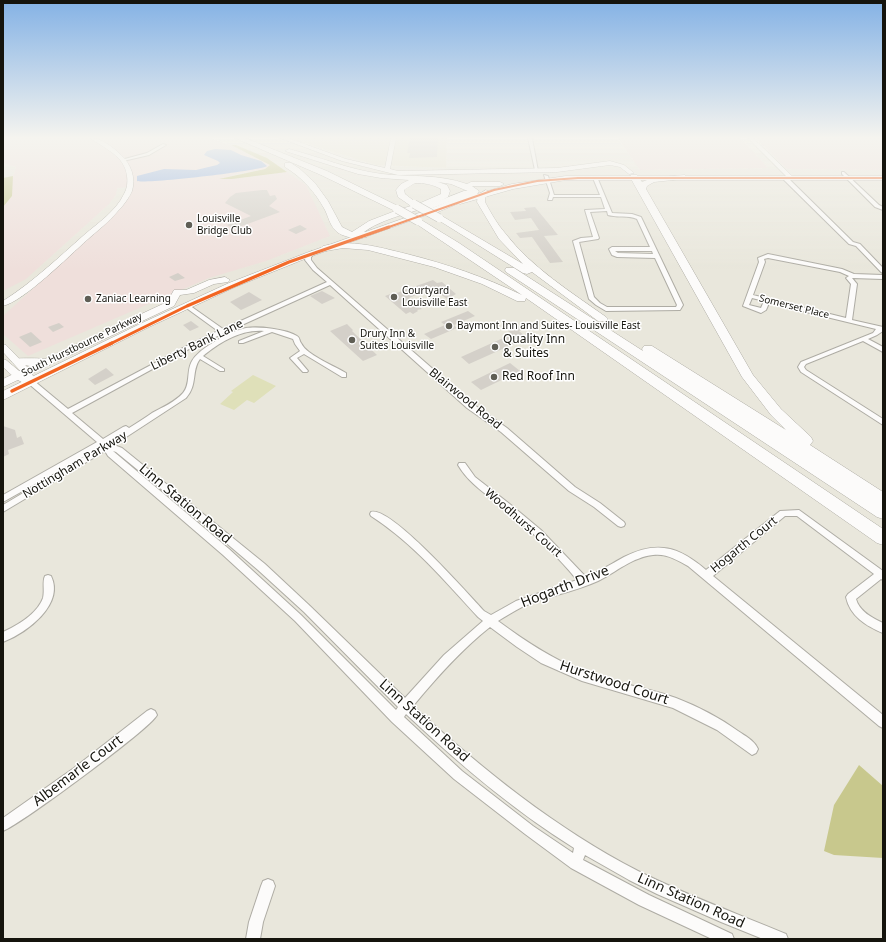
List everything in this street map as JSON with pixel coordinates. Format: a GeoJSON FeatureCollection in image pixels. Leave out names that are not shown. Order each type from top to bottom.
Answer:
{"type":"FeatureCollection","features":[{"type":"Feature","properties":{"kind":"highway"},"geometry":{"type":"LineString","coordinates":[[310,182],[325,200],[338,228],[342,232],[356,234],[388,217],[434,201],[445,195],[446,191],[444,187],[431,182]]}},
{"type":"Feature","properties":{"kind":"highway"},"geometry":{"type":"LineString","coordinates":[[342,182],[397,209],[430,217],[490,248],[883,500]]}},
{"type":"Feature","properties":{"kind":"highway"},"geometry":{"type":"LineString","coordinates":[[361,182],[410,205],[430,217],[883,513]]}},
{"type":"Feature","properties":{"kind":"highway"},"geometry":{"type":"LineString","coordinates":[[410,205],[401,194],[400,190],[402,186],[416,182]]}},
{"type":"Feature","properties":{"kind":"highway"},"geometry":{"type":"LineString","coordinates":[[430,217],[474,194],[475,191],[452,182]]}},
{"type":"Feature","properties":{"kind":"highway"},"geometry":{"type":"LineString","coordinates":[[452,182],[473,185],[500,184]]}},
{"type":"Feature","properties":{"kind":"highway"},"geometry":{"type":"LineString","coordinates":[[637,182],[748,377],[796,432],[856,483]]}},
{"type":"Feature","properties":{"kind":"highway"},"geometry":{"type":"LineString","coordinates":[[642,189],[644,185],[649,182]]}},
{"type":"Feature","properties":{"kind":"highway"},"geometry":{"type":"LineString","coordinates":[[486,193],[481,197],[481,202],[501,235],[513,249],[539,273],[602,319]]}},
{"type":"Feature","properties":{"kind":"highway"},"geometry":{"type":"LineString","coordinates":[[430,217],[456,245],[883,538]]}},
{"type":"Feature","properties":{"kind":"highway"},"geometry":{"type":"LineString","coordinates":[[327,245],[335,235],[338,228]]}},
{"type":"Feature","properties":{"kind":"highway"},"geometry":{"type":"LineString","coordinates":[[356,234],[357,242],[368,247]]}},
{"type":"Feature","properties":{"kind":"highway"},"geometry":{"type":"LineString","coordinates":[[327,245],[368,247],[438,265],[486,282],[520,298],[638,370]]}},
{"type":"Feature","properties":{"kind":"main road","name":"South Hurstbourne Parkway"},"geometry":{"type":"LineString","coordinates":[[3,396],[26,377],[56,357],[171,304],[177,292],[181,294],[188,293],[212,282],[225,280],[263,265],[327,245],[475,191],[500,184],[516,182]]}},
{"type":"Feature","properties":{"kind":"main road","name":"South Hurstbourne Parkway"},"geometry":{"type":"LineString","coordinates":[[356,234],[430,217],[486,193],[528,182]]}},
{"type":"Feature","properties":{"kind":"main road","name":"South Hurstbourne Parkway"},"geometry":{"type":"LineString","coordinates":[[3,383],[26,377],[257,275],[312,253],[327,245]]}},
{"type":"Feature","properties":{"kind":"main road"},"geometry":{"type":"LineString","coordinates":[[257,275],[264,267],[263,265]]}},
{"type":"Feature","properties":{"kind":"main road"},"geometry":{"type":"LineString","coordinates":[[187,306],[193,299],[229,283],[242,274]]}},
{"type":"Feature","properties":{"kind":"main road"},"geometry":{"type":"LineString","coordinates":[[17,361],[35,363],[56,357]]}},
{"type":"Feature","properties":{"kind":"street"},"geometry":{"type":"LineString","coordinates":[[3,312],[24,291],[112,214],[125,199],[129,190],[130,182]]}},
{"type":"Feature","properties":{"kind":"street"},"geometry":{"type":"LineString","coordinates":[[548,182],[551,197],[602,196]]}},
{"type":"Feature","properties":{"kind":"street"},"geometry":{"type":"LineString","coordinates":[[597,182],[610,214],[638,217],[680,305],[678,309],[606,309],[591,298],[576,242],[580,239],[595,239],[595,232],[587,211],[608,210]]}},
{"type":"Feature","properties":{"kind":"street"},"geometry":{"type":"LineString","coordinates":[[793,182],[851,243],[858,245],[883,270]]}},
{"type":"Feature","properties":{"kind":"street"},"geometry":{"type":"LineString","coordinates":[[852,182],[877,206],[883,209]]}},
{"type":"Feature","properties":{"kind":"street"},"geometry":{"type":"LineString","coordinates":[[5,298],[26,285],[106,213],[112,207],[122,191]]}},
{"type":"Feature","properties":{"kind":"street"},"geometry":{"type":"LineString","coordinates":[[653,249],[612,249],[614,254],[617,255],[657,257]]}},
{"type":"Feature","properties":{"kind":"street"},"geometry":{"type":"LineString","coordinates":[[312,253],[308,257],[308,260],[314,268]]}},
{"type":"Feature","properties":{"kind":"street","name":"Somerset Place"},"geometry":{"type":"LineString","coordinates":[[882,329],[750,296],[762,262],[761,258],[768,256],[842,271],[854,276],[883,277]]}},
{"type":"Feature","properties":{"kind":"street","name":"Blairwood Road"},"geometry":{"type":"LineString","coordinates":[[289,262],[301,262],[314,268],[465,401],[504,430],[576,492],[593,502],[620,524]]}},
{"type":"Feature","properties":{"kind":"street"},"geometry":{"type":"LineString","coordinates":[[849,321],[854,284],[848,278],[854,276]]}},
{"type":"Feature","properties":{"kind":"street","name":"Liberty Bank Lane"},"geometry":{"type":"LineString","coordinates":[[67,413],[187,348],[330,283]]}},
{"type":"Feature","properties":{"kind":"street"},"geometry":{"type":"LineString","coordinates":[[3,304],[24,291]]}},
{"type":"Feature","properties":{"kind":"street"},"geometry":{"type":"LineString","coordinates":[[750,296],[746,306],[752,309],[761,311],[764,309],[767,301]]}},
{"type":"Feature","properties":{"kind":"street"},"geometry":{"type":"LineString","coordinates":[[187,306],[223,332]]}},
{"type":"Feature","properties":{"kind":"street"},"geometry":{"type":"LineString","coordinates":[[222,370],[199,356],[245,330],[256,329],[295,337],[297,346],[303,352],[336,369],[344,375]]}},
{"type":"Feature","properties":{"kind":"street"},"geometry":{"type":"LineString","coordinates":[[882,329],[864,339],[803,363],[801,368],[803,371],[883,422]]}},
{"type":"Feature","properties":{"kind":"street"},"geometry":{"type":"LineString","coordinates":[[241,342],[271,331]]}},
{"type":"Feature","properties":{"kind":"street"},"geometry":{"type":"LineString","coordinates":[[864,339],[883,350]]}},
{"type":"Feature","properties":{"kind":"street","name":"Linn Station Road"},"geometry":{"type":"LineString","coordinates":[[3,347],[17,361],[26,377],[67,413],[104,444],[119,450],[143,475],[230,548],[302,605],[406,707],[487,777],[549,825],[581,846],[661,890],[735,922],[781,939]]}},
{"type":"Feature","properties":{"kind":"street"},"geometry":{"type":"LineString","coordinates":[[303,352],[293,358],[305,371]]}},
{"type":"Feature","properties":{"kind":"street","name":"Nottingham Parkway"},"geometry":{"type":"LineString","coordinates":[[3,499],[147,420],[186,394],[192,384],[193,364],[199,356]]}},
{"type":"Feature","properties":{"kind":"street"},"geometry":{"type":"LineString","coordinates":[[3,362],[26,377]]}},
{"type":"Feature","properties":{"kind":"street","name":"Nottingham Parkway"},"geometry":{"type":"LineString","coordinates":[[3,509],[104,444]]}},
{"type":"Feature","properties":{"kind":"street","name":"Woodhurst Court"},"geometry":{"type":"LineString","coordinates":[[462,465],[472,479],[538,533],[584,582]]}},
{"type":"Feature","properties":{"kind":"street","name":"Hogarth Court"},"geometry":{"type":"LineString","coordinates":[[707,576],[783,513],[799,512],[882,575],[854,593],[851,597],[853,606],[861,614],[876,626],[883,628]]}},
{"type":"Feature","properties":{"kind":"street","name":"Hurstwood Court"},"geometry":{"type":"LineString","coordinates":[[374,514],[397,530],[427,555],[481,614],[521,644],[556,664],[582,676],[675,703],[721,726],[752,749]]}},
{"type":"Feature","properties":{"kind":"street","name":"Linn Station Road"},"geometry":{"type":"LineString","coordinates":[[230,548],[396,718],[458,775],[529,830],[576,863],[644,900],[728,939]]}},
{"type":"Feature","properties":{"kind":"street","name":"Hogarth Drive"},"geometry":{"type":"LineString","coordinates":[[396,718],[461,645],[509,609],[534,598],[607,573],[642,553],[663,551],[676,555],[691,563],[883,722]]}},
{"type":"Feature","properties":{"kind":"street"},"geometry":{"type":"LineString","coordinates":[[3,637],[20,628],[40,610],[47,597],[48,579]]}},
{"type":"Feature","properties":{"kind":"street"},"geometry":{"type":"LineString","coordinates":[[293,614],[302,605]]}},
{"type":"Feature","properties":{"kind":"street","name":"Albemarle Court"},"geometry":{"type":"LineString","coordinates":[[3,825],[96,760],[150,715]]}},
{"type":"Feature","properties":{"kind":"street"},"geometry":{"type":"LineString","coordinates":[[576,863],[581,846]]}},
{"type":"Feature","properties":{"kind":"street"},"geometry":{"type":"LineString","coordinates":[[253,939],[256,922],[268,886]]}},
{"type":"Feature","properties":{"kind":"shaded area"},"geometry":{"type":"Polygon","coordinates":[[[12,182],[302,182],[306,185],[330,236],[266,261],[209,278],[28,356],[3,334],[3,316],[120,209],[131,194],[133,187],[117,188],[116,195],[108,205],[26,279],[3,291],[3,207],[12,196],[12,182]]]}},
{"type":"Feature","properties":{"kind":"green space"},"geometry":{"type":"Polygon","coordinates":[[[3,182],[13,182],[12,196],[3,207],[3,182]]]}},
{"type":"Feature","properties":{"kind":"green space"},"geometry":{"type":"Polygon","coordinates":[[[253,375],[276,386],[254,403],[247,400],[234,410],[220,404],[233,392],[231,391],[253,375]]]}},
{"type":"Feature","properties":{"kind":"green space"},"geometry":{"type":"Polygon","coordinates":[[[859,765],[883,786],[883,858],[834,855],[824,851],[834,805],[859,765]]]}},
{"type":"Feature","properties":{"kind":"building"},"geometry":{"type":"Polygon","coordinates":[[[267,190],[270,196],[275,195],[277,199],[269,206],[280,212],[234,229],[227,225],[251,216],[225,203],[230,197],[236,193],[267,190]]]}},
{"type":"Feature","properties":{"kind":"building"},"geometry":{"type":"Polygon","coordinates":[[[535,207],[558,235],[544,236],[563,262],[550,263],[532,237],[520,238],[516,233],[539,230],[531,218],[515,220],[510,212],[526,211],[524,208],[535,207]]]}},
{"type":"Feature","properties":{"kind":"building"},"geometry":{"type":"Polygon","coordinates":[[[300,225],[307,229],[296,234],[288,230],[300,225]]]}},
{"type":"Feature","properties":{"kind":"building"},"geometry":{"type":"Polygon","coordinates":[[[178,273],[185,278],[175,281],[169,277],[178,273]]]}},
{"type":"Feature","properties":{"kind":"building","name":"Courtyard Louisville East"},"geometry":{"type":"Polygon","coordinates":[[[433,280],[437,283],[442,282],[456,294],[447,299],[432,288],[409,298],[422,309],[417,310],[418,311],[413,314],[410,312],[406,314],[385,296],[394,294],[433,280]]]}},
{"type":"Feature","properties":{"kind":"building"},"geometry":{"type":"Polygon","coordinates":[[[322,291],[335,298],[322,304],[310,296],[322,291]]]}},
{"type":"Feature","properties":{"kind":"building"},"geometry":{"type":"Polygon","coordinates":[[[249,292],[262,300],[241,310],[230,302],[249,292]]]}},
{"type":"Feature","properties":{"kind":"building","name":"Baymont Inn and Suites- Louisville East"},"geometry":{"type":"Polygon","coordinates":[[[468,311],[475,316],[454,325],[457,328],[431,339],[424,334],[445,325],[441,322],[468,311]]]}},
{"type":"Feature","properties":{"kind":"building"},"geometry":{"type":"Polygon","coordinates":[[[191,321],[199,327],[190,331],[183,325],[191,321]]]}},
{"type":"Feature","properties":{"kind":"building"},"geometry":{"type":"Polygon","coordinates":[[[59,323],[64,327],[53,332],[48,327],[59,323]]]}},
{"type":"Feature","properties":{"kind":"building","name":"Drury Inn & Suites Louisville"},"geometry":{"type":"Polygon","coordinates":[[[347,324],[353,330],[352,331],[377,355],[363,361],[330,331],[347,324]]]}},
{"type":"Feature","properties":{"kind":"building","name":"Quality Inn & Suites"},"geometry":{"type":"Polygon","coordinates":[[[518,326],[524,329],[519,331],[527,338],[469,364],[461,357],[512,334],[508,331],[518,326]]]}},
{"type":"Feature","properties":{"kind":"building"},"geometry":{"type":"Polygon","coordinates":[[[31,332],[42,342],[30,347],[19,337],[31,332]]]}},
{"type":"Feature","properties":{"kind":"building","name":"Red Roof Inn"},"geometry":{"type":"Polygon","coordinates":[[[510,363],[520,371],[481,390],[471,382],[510,363]]]}},
{"type":"Feature","properties":{"kind":"building"},"geometry":{"type":"Polygon","coordinates":[[[106,368],[114,375],[95,385],[88,379],[106,368]]]}},
{"type":"Feature","properties":{"kind":"building"},"geometry":{"type":"Polygon","coordinates":[[[3,426],[15,430],[17,438],[21,436],[24,444],[8,450],[9,454],[3,457],[3,426]]]}},
{"type":"Feature","properties":{"kind":"transit line"},"geometry":{"type":"LineString","coordinates":[[12,391],[187,306],[289,262],[494,190],[532,182]]}},
{"type":"Feature","properties":{"kind":"place","name":"Louisville Bridge Club"},"geometry":{"type":"Point","coordinates":[189,225]}},
{"type":"Feature","properties":{"kind":"place","name":"Courtyard Louisville East"},"geometry":{"type":"Point","coordinates":[394,297]}},
{"type":"Feature","properties":{"kind":"place","name":"Zaniac Learning"},"geometry":{"type":"Point","coordinates":[88,299]}},
{"type":"Feature","properties":{"kind":"place","name":"Baymont Inn and Suites- Louisville East"},"geometry":{"type":"Point","coordinates":[449,326]}},
{"type":"Feature","properties":{"kind":"place","name":"Drury Inn & Suites Louisville"},"geometry":{"type":"Point","coordinates":[352,340]}},
{"type":"Feature","properties":{"kind":"place","name":"Quality Inn & Suites"},"geometry":{"type":"Point","coordinates":[495,347]}},
{"type":"Feature","properties":{"kind":"place","name":"Red Roof Inn"},"geometry":{"type":"Point","coordinates":[494,377]}}]}
